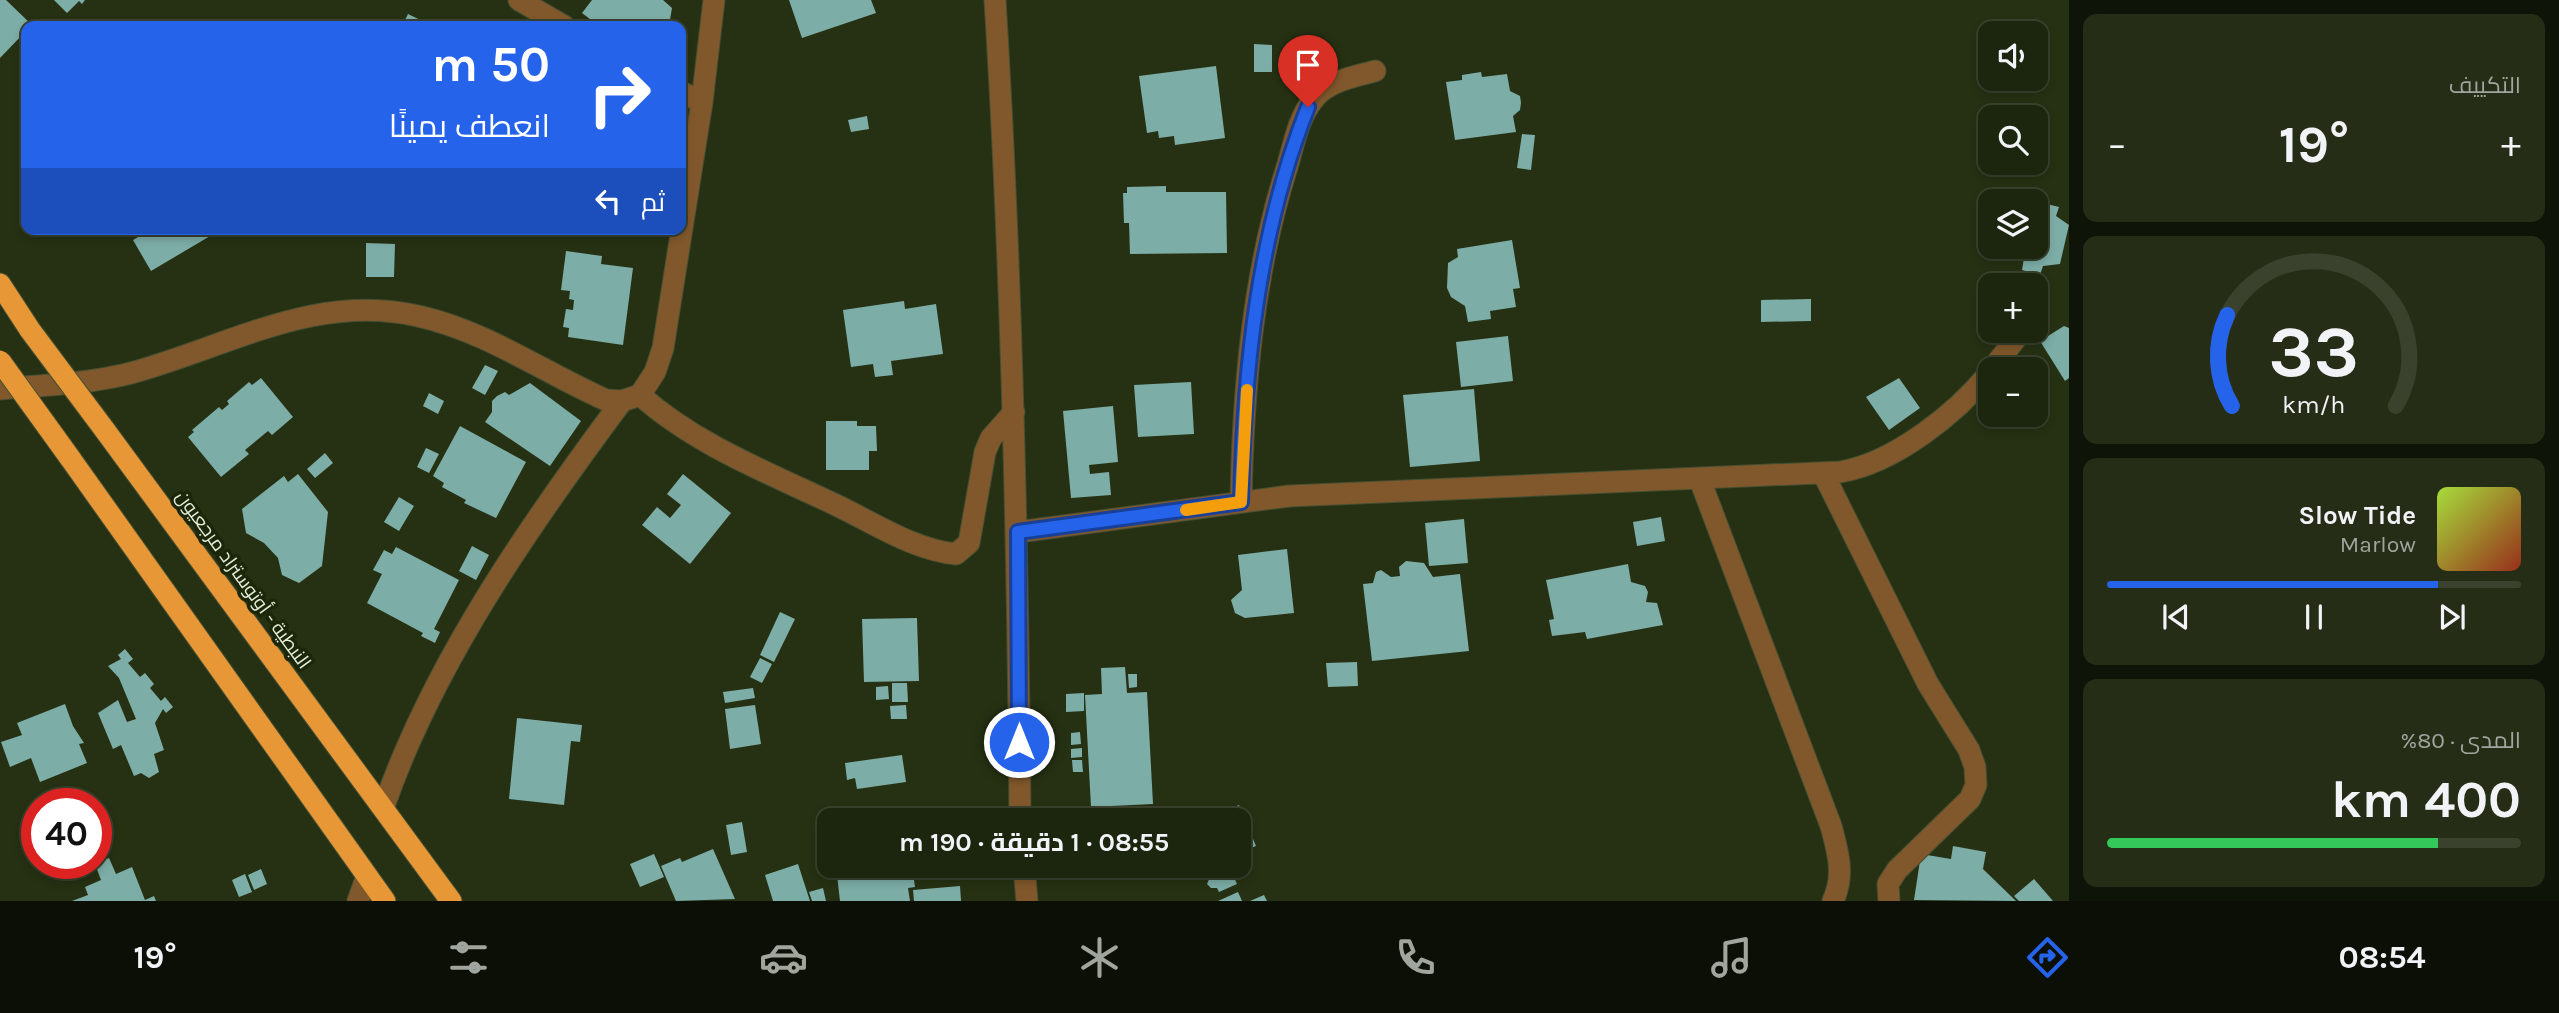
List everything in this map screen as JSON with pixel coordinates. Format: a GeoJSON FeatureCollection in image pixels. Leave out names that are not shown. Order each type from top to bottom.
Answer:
{"type":"FeatureCollection","features":[{"type":"Feature","properties":{"kind":"highway","name":"النبطية - أوتوستراد مرجعيون"},"geometry":{"type":"LineString","coordinates":[[0,284],[30,330],[384,806],[451,901]]}},
{"type":"Feature","properties":{"kind":"highway"},"geometry":{"type":"LineString","coordinates":[[0,361],[385,901]]}},
{"type":"Feature","properties":{"kind":"street"},"geometry":{"type":"LineString","coordinates":[[519,0],[556,21]]}},
{"type":"Feature","properties":{"kind":"street"},"geometry":{"type":"LineString","coordinates":[[686,203],[715,0]]}},
{"type":"Feature","properties":{"kind":"street"},"geometry":{"type":"LineString","coordinates":[[995,0],[1009,229],[1018,532],[1020,808]]}},
{"type":"Feature","properties":{"kind":"street"},"geometry":{"type":"LineString","coordinates":[[1241,502],[1249,359],[1262,265],[1297,133],[1314,97],[1336,82],[1375,71]]}},
{"type":"Feature","properties":{"kind":"street"},"geometry":{"type":"LineString","coordinates":[[686,94],[702,102]]}},
{"type":"Feature","properties":{"kind":"street"},"geometry":{"type":"LineString","coordinates":[[384,806],[402,757],[474,621],[556,489],[655,372],[663,348],[681,235]]}},
{"type":"Feature","properties":{"kind":"street"},"geometry":{"type":"LineString","coordinates":[[0,389],[91,382],[162,363],[291,318],[344,309],[382,310],[417,316],[480,334],[606,400],[631,398],[694,435],[880,528],[956,554],[970,543],[985,452],[991,438],[1014,412]]}},
{"type":"Feature","properties":{"kind":"street"},"geometry":{"type":"LineString","coordinates":[[2001,357],[2012,343]]}},
{"type":"Feature","properties":{"kind":"street"},"geometry":{"type":"LineString","coordinates":[[1018,532],[1289,496],[1458,487],[1700,480],[1864,468],[1882,460],[1956,408],[1978,384]]}},
{"type":"Feature","properties":{"kind":"street"},"geometry":{"type":"LineString","coordinates":[[1824,473],[1928,684],[1969,750],[1975,767],[1976,785],[1970,799],[1897,870],[1888,884],[1889,901]]}},
{"type":"Feature","properties":{"kind":"street"},"geometry":{"type":"LineString","coordinates":[[1700,480],[1831,826],[1840,868],[1840,886],[1833,901]]}},
{"type":"Feature","properties":{"kind":"street"},"geometry":{"type":"LineString","coordinates":[[358,901],[367,876]]}},
{"type":"Feature","properties":{"kind":"street"},"geometry":{"type":"LineString","coordinates":[[1025,878],[1027,901]]}},
{"type":"Feature","properties":{"kind":"building"},"geometry":{"type":"Polygon","coordinates":[[[0,0],[6,0],[28,21],[21,21],[21,36],[0,58],[0,0]]]}},
{"type":"Feature","properties":{"kind":"building"},"geometry":{"type":"Polygon","coordinates":[[[54,0],[85,0],[82,4],[79,1],[67,13],[54,0]]]}},
{"type":"Feature","properties":{"kind":"building"},"geometry":{"type":"Polygon","coordinates":[[[592,0],[663,0],[672,8],[670,21],[592,21],[582,13],[592,0]]]}},
{"type":"Feature","properties":{"kind":"building"},"geometry":{"type":"Polygon","coordinates":[[[789,0],[871,0],[876,13],[802,38],[789,0]]]}},
{"type":"Feature","properties":{"kind":"building"},"geometry":{"type":"Polygon","coordinates":[[[408,14],[423,21],[404,21],[408,14]]]}},
{"type":"Feature","properties":{"kind":"building"},"geometry":{"type":"Polygon","coordinates":[[[1254,44],[1272,45],[1272,72],[1254,72],[1254,44]]]}},
{"type":"Feature","properties":{"kind":"building"},"geometry":{"type":"Polygon","coordinates":[[[1216,66],[1225,138],[1175,145],[1174,136],[1159,138],[1158,131],[1147,133],[1139,76],[1216,66]]]}},
{"type":"Feature","properties":{"kind":"building"},"geometry":{"type":"Polygon","coordinates":[[[1481,72],[1482,77],[1507,74],[1510,91],[1520,96],[1520,110],[1513,116],[1516,132],[1455,140],[1446,82],[1462,80],[1462,75],[1481,72]]]}},
{"type":"Feature","properties":{"kind":"building"},"geometry":{"type":"Polygon","coordinates":[[[867,116],[869,129],[851,132],[848,120],[867,116]]]}},
{"type":"Feature","properties":{"kind":"building"},"geometry":{"type":"Polygon","coordinates":[[[1522,134],[1535,135],[1531,170],[1517,168],[1522,134]]]}},
{"type":"Feature","properties":{"kind":"building"},"geometry":{"type":"Polygon","coordinates":[[[1166,186],[1166,192],[1226,192],[1227,253],[1130,254],[1129,223],[1124,223],[1123,193],[1127,193],[1127,187],[1166,186]]]}},
{"type":"Feature","properties":{"kind":"building"},"geometry":{"type":"Polygon","coordinates":[[[2048,204],[2059,207],[2056,216],[2069,225],[2060,264],[2043,266],[2041,273],[2022,270],[2024,259],[2048,259],[2048,204]]]}},
{"type":"Feature","properties":{"kind":"building"},"geometry":{"type":"Polygon","coordinates":[[[142,235],[212,235],[151,271],[133,240],[142,235]]]}},
{"type":"Feature","properties":{"kind":"building"},"geometry":{"type":"Polygon","coordinates":[[[1512,240],[1520,288],[1513,289],[1516,307],[1490,311],[1491,319],[1468,322],[1465,306],[1451,297],[1447,288],[1448,263],[1458,257],[1457,249],[1512,240]]]}},
{"type":"Feature","properties":{"kind":"building"},"geometry":{"type":"Polygon","coordinates":[[[366,243],[395,244],[394,277],[366,277],[366,243]]]}},
{"type":"Feature","properties":{"kind":"building"},"geometry":{"type":"Polygon","coordinates":[[[566,251],[602,256],[601,264],[633,268],[623,345],[568,337],[569,328],[563,327],[566,309],[573,310],[574,300],[569,299],[570,291],[561,290],[566,251]]]}},
{"type":"Feature","properties":{"kind":"building"},"geometry":{"type":"Polygon","coordinates":[[[1811,299],[1811,321],[1761,322],[1761,300],[1811,299]]]}},
{"type":"Feature","properties":{"kind":"building"},"geometry":{"type":"Polygon","coordinates":[[[904,301],[905,309],[936,304],[943,354],[891,361],[893,375],[875,377],[873,364],[851,367],[843,310],[904,301]]]}},
{"type":"Feature","properties":{"kind":"building"},"geometry":{"type":"Polygon","coordinates":[[[2064,326],[2069,328],[2069,378],[2065,381],[2041,343],[2048,343],[2048,336],[2064,326]]]}},
{"type":"Feature","properties":{"kind":"building"},"geometry":{"type":"Polygon","coordinates":[[[1508,336],[1513,381],[1461,387],[1456,342],[1508,336]]]}},
{"type":"Feature","properties":{"kind":"building"},"geometry":{"type":"Polygon","coordinates":[[[485,365],[498,371],[485,395],[472,388],[485,365]]]}},
{"type":"Feature","properties":{"kind":"building"},"geometry":{"type":"Polygon","coordinates":[[[261,378],[293,417],[272,435],[268,431],[245,450],[249,454],[221,477],[188,437],[194,432],[192,430],[219,407],[222,410],[229,404],[227,401],[249,382],[252,385],[261,378]]]}},
{"type":"Feature","properties":{"kind":"building"},"geometry":{"type":"Polygon","coordinates":[[[1899,378],[1920,408],[1889,430],[1866,397],[1899,378]]]}},
{"type":"Feature","properties":{"kind":"building"},"geometry":{"type":"Polygon","coordinates":[[[1191,382],[1194,434],[1138,437],[1134,385],[1191,382]]]}},
{"type":"Feature","properties":{"kind":"building"},"geometry":{"type":"Polygon","coordinates":[[[530,383],[581,421],[550,466],[485,422],[492,412],[492,401],[497,396],[505,392],[509,395],[530,383]]]}},
{"type":"Feature","properties":{"kind":"building"},"geometry":{"type":"Polygon","coordinates":[[[1474,389],[1480,461],[1410,467],[1403,395],[1474,389]]]}},
{"type":"Feature","properties":{"kind":"building"},"geometry":{"type":"Polygon","coordinates":[[[429,393],[444,401],[438,414],[423,406],[429,393]]]}},
{"type":"Feature","properties":{"kind":"building"},"geometry":{"type":"Polygon","coordinates":[[[1113,406],[1118,462],[1089,465],[1090,474],[1109,472],[1111,495],[1071,498],[1063,411],[1113,406]]]}},
{"type":"Feature","properties":{"kind":"building"},"geometry":{"type":"Polygon","coordinates":[[[826,421],[857,421],[857,426],[876,426],[877,451],[869,451],[869,470],[826,470],[826,421]]]}},
{"type":"Feature","properties":{"kind":"building"},"geometry":{"type":"Polygon","coordinates":[[[460,426],[526,462],[496,518],[464,503],[466,500],[442,487],[444,483],[433,476],[460,426]]]}},
{"type":"Feature","properties":{"kind":"building"},"geometry":{"type":"Polygon","coordinates":[[[426,448],[439,454],[429,473],[417,467],[426,448]]]}},
{"type":"Feature","properties":{"kind":"building"},"geometry":{"type":"Polygon","coordinates":[[[325,453],[333,463],[315,478],[307,469],[325,453]]]}},
{"type":"Feature","properties":{"kind":"building"},"geometry":{"type":"Polygon","coordinates":[[[298,474],[328,512],[322,566],[299,583],[282,575],[278,558],[264,543],[246,533],[242,509],[284,476],[288,482],[298,474]]]}},
{"type":"Feature","properties":{"kind":"building"},"geometry":{"type":"Polygon","coordinates":[[[683,474],[731,513],[690,564],[642,525],[657,507],[670,518],[681,505],[667,494],[683,474]]]}},
{"type":"Feature","properties":{"kind":"building"},"geometry":{"type":"Polygon","coordinates":[[[399,497],[414,506],[399,531],[384,522],[399,497]]]}},
{"type":"Feature","properties":{"kind":"building"},"geometry":{"type":"Polygon","coordinates":[[[1661,517],[1665,541],[1637,546],[1633,522],[1661,517]]]}},
{"type":"Feature","properties":{"kind":"building"},"geometry":{"type":"Polygon","coordinates":[[[1464,519],[1468,563],[1429,566],[1425,523],[1464,519]]]}},
{"type":"Feature","properties":{"kind":"building"},"geometry":{"type":"Polygon","coordinates":[[[472,546],[489,555],[476,580],[459,571],[472,546]]]}},
{"type":"Feature","properties":{"kind":"building"},"geometry":{"type":"Polygon","coordinates":[[[396,547],[459,580],[434,629],[440,632],[435,643],[421,636],[423,633],[367,603],[382,574],[373,570],[384,550],[392,554],[396,547]]]}},
{"type":"Feature","properties":{"kind":"building"},"geometry":{"type":"Polygon","coordinates":[[[1287,549],[1294,613],[1245,618],[1235,613],[1231,600],[1242,590],[1238,555],[1287,549]]]}},
{"type":"Feature","properties":{"kind":"building"},"geometry":{"type":"Polygon","coordinates":[[[1406,561],[1424,563],[1433,577],[1460,574],[1469,651],[1372,661],[1363,584],[1373,583],[1376,572],[1381,570],[1391,577],[1400,576],[1399,567],[1406,561]]]}},
{"type":"Feature","properties":{"kind":"building"},"geometry":{"type":"Polygon","coordinates":[[[1628,564],[1631,582],[1645,586],[1648,592],[1646,602],[1657,603],[1663,625],[1587,639],[1585,632],[1552,636],[1549,620],[1554,619],[1546,580],[1628,564]]]}},
{"type":"Feature","properties":{"kind":"building"},"geometry":{"type":"Polygon","coordinates":[[[780,612],[795,619],[774,662],[760,655],[780,612]]]}},
{"type":"Feature","properties":{"kind":"building"},"geometry":{"type":"Polygon","coordinates":[[[917,618],[919,681],[864,682],[862,619],[917,618]]]}},
{"type":"Feature","properties":{"kind":"building"},"geometry":{"type":"Polygon","coordinates":[[[125,649],[133,659],[128,663],[140,677],[145,673],[154,684],[150,688],[161,701],[165,697],[173,707],[166,713],[163,709],[155,723],[164,750],[154,754],[159,772],[149,778],[141,773],[134,776],[121,745],[113,749],[98,713],[118,700],[127,722],[136,719],[119,678],[108,666],[121,659],[118,655],[125,649]]]}},
{"type":"Feature","properties":{"kind":"building"},"geometry":{"type":"Polygon","coordinates":[[[760,658],[772,664],[762,683],[750,677],[760,658]]]}},
{"type":"Feature","properties":{"kind":"building"},"geometry":{"type":"Polygon","coordinates":[[[1357,662],[1358,686],[1328,687],[1326,663],[1357,662]]]}},
{"type":"Feature","properties":{"kind":"building"},"geometry":{"type":"Polygon","coordinates":[[[1125,667],[1127,693],[1147,692],[1153,804],[1091,807],[1085,695],[1102,694],[1101,668],[1125,667]]]}},
{"type":"Feature","properties":{"kind":"building"},"geometry":{"type":"Polygon","coordinates":[[[1128,674],[1137,674],[1137,687],[1129,688],[1128,674]]]}},
{"type":"Feature","properties":{"kind":"building"},"geometry":{"type":"Polygon","coordinates":[[[892,683],[907,683],[908,702],[892,702],[892,683]]]}},
{"type":"Feature","properties":{"kind":"building"},"geometry":{"type":"Polygon","coordinates":[[[888,686],[889,699],[876,700],[876,687],[888,686]]]}},
{"type":"Feature","properties":{"kind":"building"},"geometry":{"type":"Polygon","coordinates":[[[753,688],[755,698],[725,703],[723,692],[753,688]]]}},
{"type":"Feature","properties":{"kind":"building"},"geometry":{"type":"Polygon","coordinates":[[[1084,693],[1084,711],[1066,712],[1066,694],[1084,693]]]}},
{"type":"Feature","properties":{"kind":"building"},"geometry":{"type":"Polygon","coordinates":[[[65,704],[73,726],[84,743],[79,744],[87,763],[40,782],[31,758],[10,767],[1,742],[22,735],[17,723],[65,704]]]}},
{"type":"Feature","properties":{"kind":"building"},"geometry":{"type":"Polygon","coordinates":[[[755,705],[761,744],[730,749],[725,709],[755,705]]]}},
{"type":"Feature","properties":{"kind":"building"},"geometry":{"type":"Polygon","coordinates":[[[906,705],[907,719],[891,719],[890,706],[906,705]]]}},
{"type":"Feature","properties":{"kind":"building"},"geometry":{"type":"Polygon","coordinates":[[[517,718],[582,725],[580,742],[571,741],[564,805],[509,799],[517,718]]]}},
{"type":"Feature","properties":{"kind":"building"},"geometry":{"type":"Polygon","coordinates":[[[1080,732],[1081,744],[1071,745],[1071,733],[1080,732]]]}},
{"type":"Feature","properties":{"kind":"building"},"geometry":{"type":"Polygon","coordinates":[[[1082,748],[1082,757],[1071,758],[1071,749],[1082,748]]]}},
{"type":"Feature","properties":{"kind":"building"},"geometry":{"type":"Polygon","coordinates":[[[902,755],[906,782],[857,789],[855,778],[847,780],[845,763],[902,755]]]}},
{"type":"Feature","properties":{"kind":"building"},"geometry":{"type":"Polygon","coordinates":[[[1072,760],[1082,760],[1083,772],[1073,772],[1072,760]]]}},
{"type":"Feature","properties":{"kind":"building"},"geometry":{"type":"Polygon","coordinates":[[[742,822],[747,852],[731,855],[726,825],[742,822]]]}},
{"type":"Feature","properties":{"kind":"building"},"geometry":{"type":"Polygon","coordinates":[[[1251,834],[1256,846],[1251,848],[1251,834]]]}},
{"type":"Feature","properties":{"kind":"building"},"geometry":{"type":"Polygon","coordinates":[[[1953,846],[1986,852],[1983,869],[2016,901],[1914,900],[1921,854],[1951,859],[1953,846]]]}},
{"type":"Feature","properties":{"kind":"building"},"geometry":{"type":"Polygon","coordinates":[[[713,849],[735,899],[676,901],[661,866],[680,858],[682,862],[713,849]]]}},
{"type":"Feature","properties":{"kind":"building"},"geometry":{"type":"Polygon","coordinates":[[[654,854],[664,877],[640,887],[630,864],[654,854]]]}},
{"type":"Feature","properties":{"kind":"building"},"geometry":{"type":"Polygon","coordinates":[[[798,864],[810,901],[773,901],[765,875],[798,864]]]}},
{"type":"Feature","properties":{"kind":"building"},"geometry":{"type":"Polygon","coordinates":[[[112,865],[116,874],[132,867],[145,900],[154,896],[156,901],[72,901],[88,895],[85,887],[101,880],[112,879],[112,865]]]}},
{"type":"Feature","properties":{"kind":"building"},"geometry":{"type":"Polygon","coordinates":[[[261,869],[267,884],[254,890],[248,875],[261,869]]]}},
{"type":"Feature","properties":{"kind":"building"},"geometry":{"type":"Polygon","coordinates":[[[245,874],[252,892],[239,897],[232,880],[245,874]]]}},
{"type":"Feature","properties":{"kind":"building"},"geometry":{"type":"Polygon","coordinates":[[[837,878],[914,878],[915,887],[908,888],[910,901],[840,901],[837,878]]]}},
{"type":"Feature","properties":{"kind":"building"},"geometry":{"type":"Polygon","coordinates":[[[1210,878],[1234,878],[1237,884],[1219,892],[1217,888],[1211,888],[1207,884],[1210,878]]]}},
{"type":"Feature","properties":{"kind":"building"},"geometry":{"type":"Polygon","coordinates":[[[2034,879],[2053,901],[2019,901],[2014,896],[2034,879]]]}},
{"type":"Feature","properties":{"kind":"building"},"geometry":{"type":"Polygon","coordinates":[[[960,886],[961,901],[914,901],[913,890],[960,886]]]}},
{"type":"Feature","properties":{"kind":"building"},"geometry":{"type":"Polygon","coordinates":[[[823,888],[826,901],[812,901],[809,892],[823,888]]]}},
{"type":"Feature","properties":{"kind":"building"},"geometry":{"type":"Polygon","coordinates":[[[1238,892],[1242,901],[1218,901],[1238,892]]]}},
{"type":"Feature","properties":{"kind":"building"},"geometry":{"type":"Polygon","coordinates":[[[1264,895],[1267,901],[1250,901],[1264,895]]]}},
{"type":"Feature","properties":{"kind":"slow traffic"},"geometry":{"type":"LineString","coordinates":[[1186,510],[1241,502],[1242,441],[1247,390]]}},
{"type":"Feature","properties":{"kind":"route"},"geometry":{"type":"LineString","coordinates":[[1019,742],[1018,532],[1241,502],[1242,441],[1249,359],[1262,265],[1284,175],[1308,107]]}}]}
